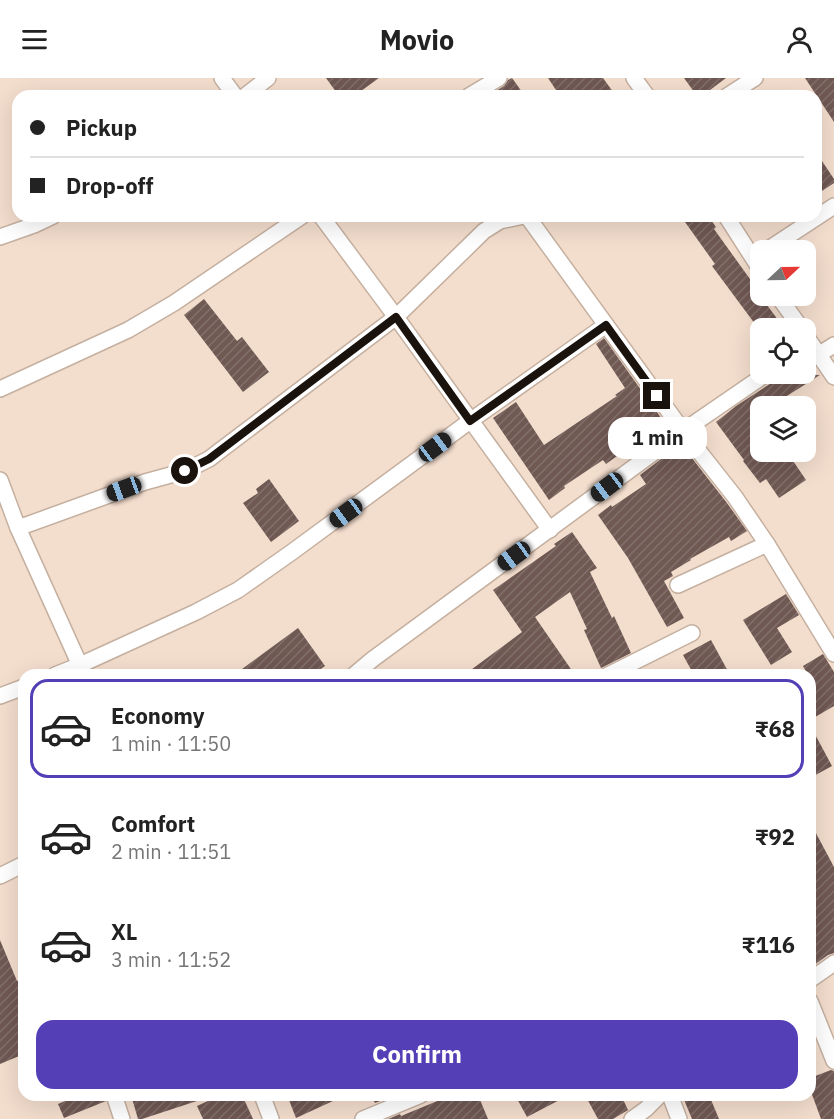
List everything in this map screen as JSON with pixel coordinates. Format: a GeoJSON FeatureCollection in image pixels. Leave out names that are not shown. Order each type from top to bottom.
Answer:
{"type":"FeatureCollection","features":[{"type":"Feature","properties":{"kind":"street"},"geometry":{"type":"LineString","coordinates":[[253,90],[268,78]]}},
{"type":"Feature","properties":{"kind":"street"},"geometry":{"type":"LineString","coordinates":[[475,88],[499,78]]}},
{"type":"Feature","properties":{"kind":"street"},"geometry":{"type":"LineString","coordinates":[[736,90],[755,78]]}},
{"type":"Feature","properties":{"kind":"street"},"geometry":{"type":"LineString","coordinates":[[0,237],[40,222]]}},
{"type":"Feature","properties":{"kind":"street"},"geometry":{"type":"LineString","coordinates":[[0,389],[128,330],[174,303],[293,222]]}},
{"type":"Feature","properties":{"kind":"street"},"geometry":{"type":"LineString","coordinates":[[325,222],[550,530]]}},
{"type":"Feature","properties":{"kind":"street"},"geometry":{"type":"LineString","coordinates":[[18,528],[145,482],[185,471],[209,459],[396,317],[484,231],[498,222]]}},
{"type":"Feature","properties":{"kind":"street"},"geometry":{"type":"LineString","coordinates":[[530,222],[683,431],[735,497],[767,544],[834,654]]}},
{"type":"Feature","properties":{"kind":"street"},"geometry":{"type":"LineString","coordinates":[[731,222],[750,245]]}},
{"type":"Feature","properties":{"kind":"street"},"geometry":{"type":"LineString","coordinates":[[786,240],[812,222]]}},
{"type":"Feature","properties":{"kind":"street"},"geometry":{"type":"LineString","coordinates":[[84,669],[238,590],[606,325]]}},
{"type":"Feature","properties":{"kind":"street"},"geometry":{"type":"LineString","coordinates":[[816,345],[834,345]]}},
{"type":"Feature","properties":{"kind":"street"},"geometry":{"type":"LineString","coordinates":[[816,353],[834,377]]}},
{"type":"Feature","properties":{"kind":"street"},"geometry":{"type":"LineString","coordinates":[[361,669],[683,431],[751,384]]}},
{"type":"Feature","properties":{"kind":"street"},"geometry":{"type":"LineString","coordinates":[[0,480],[18,528],[82,669]]}},
{"type":"Feature","properties":{"kind":"street"},"geometry":{"type":"LineString","coordinates":[[678,585],[767,544]]}},
{"type":"Feature","properties":{"kind":"street"},"geometry":{"type":"LineString","coordinates":[[620,669],[693,633]]}},
{"type":"Feature","properties":{"kind":"street"},"geometry":{"type":"LineString","coordinates":[[0,696],[18,689]]}},
{"type":"Feature","properties":{"kind":"street"},"geometry":{"type":"LineString","coordinates":[[0,876],[18,867]]}},
{"type":"Feature","properties":{"kind":"street"},"geometry":{"type":"LineString","coordinates":[[816,976],[834,963]]}},
{"type":"Feature","properties":{"kind":"street"},"geometry":{"type":"LineString","coordinates":[[816,1016],[834,1061]]}},
{"type":"Feature","properties":{"kind":"street"},"geometry":{"type":"LineString","coordinates":[[116,1101],[122,1119]]}},
{"type":"Feature","properties":{"kind":"street"},"geometry":{"type":"LineString","coordinates":[[264,1101],[271,1119]]}},
{"type":"Feature","properties":{"kind":"street"},"geometry":{"type":"LineString","coordinates":[[363,1119],[406,1101]]}},
{"type":"Feature","properties":{"kind":"street"},"geometry":{"type":"LineString","coordinates":[[642,1101],[646,1109]]}},
{"type":"Feature","properties":{"kind":"street"},"geometry":{"type":"LineString","coordinates":[[632,1119],[654,1101]]}},
{"type":"Feature","properties":{"kind":"street"},"geometry":{"type":"LineString","coordinates":[[672,1101],[679,1119]]}},
{"type":"Feature","properties":{"kind":"building"},"geometry":{"type":"Polygon","coordinates":[[[326,78],[379,78],[362,90],[335,90],[326,78]]]}},
{"type":"Feature","properties":{"kind":"building"},"geometry":{"type":"Polygon","coordinates":[[[512,78],[521,90],[498,90],[512,78]]]}},
{"type":"Feature","properties":{"kind":"building"},"geometry":{"type":"Polygon","coordinates":[[[548,78],[603,78],[612,90],[556,90],[548,78]]]}},
{"type":"Feature","properties":{"kind":"building"},"geometry":{"type":"Polygon","coordinates":[[[684,78],[726,78],[710,90],[693,90],[684,78]]]}},
{"type":"Feature","properties":{"kind":"building"},"geometry":{"type":"Polygon","coordinates":[[[805,78],[834,78],[834,122],[822,104],[822,90],[813,90],[805,78]]]}},
{"type":"Feature","properties":{"kind":"building"},"geometry":{"type":"Polygon","coordinates":[[[822,161],[834,179],[834,183],[822,191],[822,161]]]}},
{"type":"Feature","properties":{"kind":"building"},"geometry":{"type":"Polygon","coordinates":[[[685,222],[712,222],[716,227],[714,229],[750,279],[750,306],[768,306],[777,318],[751,318],[712,266],[715,264],[685,222]]]}},
{"type":"Feature","properties":{"kind":"building"},"geometry":{"type":"Polygon","coordinates":[[[204,299],[237,341],[242,337],[269,372],[243,392],[184,315],[204,299]]]}},
{"type":"Feature","properties":{"kind":"building"},"geometry":{"type":"Polygon","coordinates":[[[604,338],[669,429],[629,459],[624,451],[606,464],[603,460],[564,486],[565,488],[549,500],[493,418],[516,402],[544,445],[617,396],[615,395],[625,388],[596,344],[604,338]]]}},
{"type":"Feature","properties":{"kind":"building"},"geometry":{"type":"Polygon","coordinates":[[[770,384],[806,384],[787,396],[751,396],[770,384]]]}},
{"type":"Feature","properties":{"kind":"building"},"geometry":{"type":"Polygon","coordinates":[[[750,397],[750,462],[794,462],[806,480],[779,498],[766,479],[760,483],[716,422],[750,397]]]}},
{"type":"Feature","properties":{"kind":"building"},"geometry":{"type":"Polygon","coordinates":[[[681,444],[747,531],[731,541],[729,537],[671,572],[673,576],[664,581],[684,618],[667,627],[628,558],[598,515],[646,484],[640,475],[681,444]]]}},
{"type":"Feature","properties":{"kind":"building"},"geometry":{"type":"Polygon","coordinates":[[[269,479],[299,521],[271,542],[243,503],[258,493],[256,489],[269,479]]]}},
{"type":"Feature","properties":{"kind":"building"},"geometry":{"type":"Polygon","coordinates":[[[572,532],[597,568],[590,572],[631,653],[601,668],[570,592],[535,617],[571,669],[472,669],[522,632],[493,590],[556,546],[554,544],[572,532]]]}},
{"type":"Feature","properties":{"kind":"building"},"geometry":{"type":"Polygon","coordinates":[[[786,594],[799,615],[777,628],[792,652],[771,665],[743,620],[786,594]]]}},
{"type":"Feature","properties":{"kind":"building"},"geometry":{"type":"Polygon","coordinates":[[[298,628],[325,666],[321,669],[242,669],[298,628]]]}},
{"type":"Feature","properties":{"kind":"building"},"geometry":{"type":"Polygon","coordinates":[[[711,640],[727,669],[691,669],[683,655],[711,640]]]}},
{"type":"Feature","properties":{"kind":"building"},"geometry":{"type":"Polygon","coordinates":[[[823,654],[834,672],[834,706],[816,716],[816,669],[805,669],[803,666],[823,654]]]}},
{"type":"Feature","properties":{"kind":"building"},"geometry":{"type":"Polygon","coordinates":[[[816,736],[832,766],[816,775],[816,736]]]}},
{"type":"Feature","properties":{"kind":"building"},"geometry":{"type":"Polygon","coordinates":[[[816,833],[834,867],[834,953],[816,964],[816,833]]]}},
{"type":"Feature","properties":{"kind":"building"},"geometry":{"type":"Polygon","coordinates":[[[0,940],[18,981],[18,1056],[0,1064],[0,940]]]}},
{"type":"Feature","properties":{"kind":"building"},"geometry":{"type":"Polygon","coordinates":[[[834,1071],[834,1119],[821,1119],[814,1101],[816,1076],[834,1071]]]}},
{"type":"Feature","properties":{"kind":"building"},"geometry":{"type":"Polygon","coordinates":[[[65,1101],[106,1101],[64,1118],[58,1104],[65,1101]]]}},
{"type":"Feature","properties":{"kind":"building"},"geometry":{"type":"Polygon","coordinates":[[[133,1101],[197,1101],[142,1119],[138,1119],[133,1101]]]}},
{"type":"Feature","properties":{"kind":"building"},"geometry":{"type":"Polygon","coordinates":[[[208,1101],[245,1101],[253,1119],[203,1119],[197,1106],[208,1101]]]}},
{"type":"Feature","properties":{"kind":"building"},"geometry":{"type":"Polygon","coordinates":[[[289,1101],[333,1101],[296,1118],[289,1101]]]}},
{"type":"Feature","properties":{"kind":"building"},"geometry":{"type":"Polygon","coordinates":[[[437,1101],[480,1101],[488,1119],[388,1119],[400,1114],[401,1116],[437,1101]]]}},
{"type":"Feature","properties":{"kind":"building"},"geometry":{"type":"Polygon","coordinates":[[[518,1101],[558,1101],[527,1117],[518,1101]]]}},
{"type":"Feature","properties":{"kind":"building"},"geometry":{"type":"Polygon","coordinates":[[[588,1101],[624,1101],[628,1110],[613,1119],[598,1119],[588,1101]]]}},
{"type":"Feature","properties":{"kind":"building"},"geometry":{"type":"Polygon","coordinates":[[[684,1101],[712,1101],[719,1119],[692,1119],[684,1101]]]}},
{"type":"Feature","properties":{"kind":"route"},"geometry":{"type":"LineString","coordinates":[[185,471],[209,459],[396,317],[470,421],[606,325],[657,396]]}}]}
